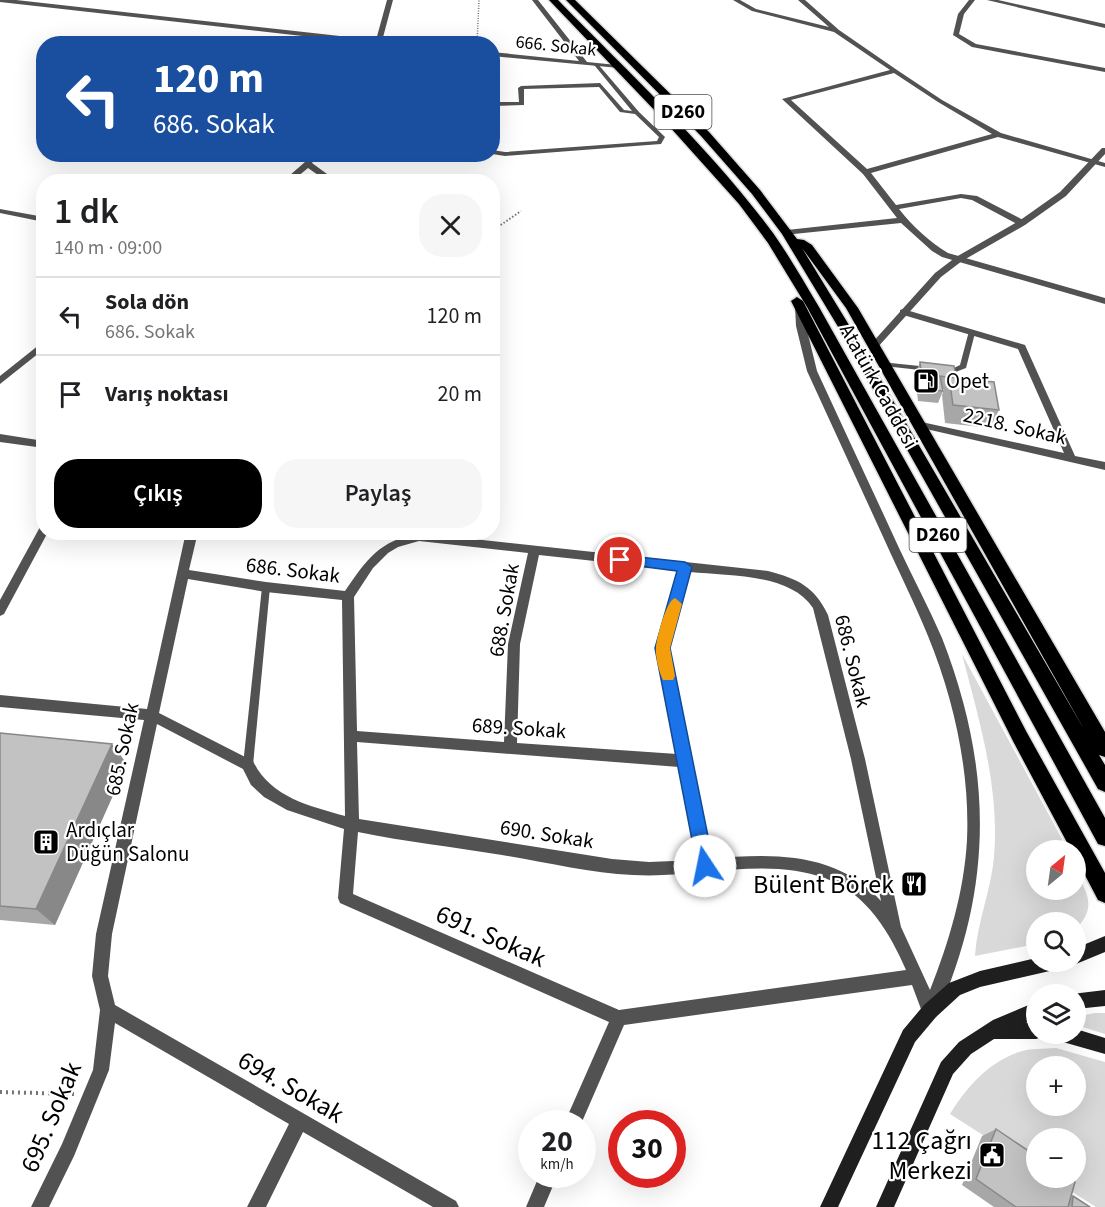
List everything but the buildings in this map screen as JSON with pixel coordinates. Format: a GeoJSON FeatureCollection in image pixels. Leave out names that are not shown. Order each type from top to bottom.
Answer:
{"type":"FeatureCollection","features":[{"type":"Feature","properties":{"kind":"highway","name":"Atatürk Caddesi"},"geometry":{"type":"LineString","coordinates":[[553,0],[689,139],[768,235],[813,307],[1105,837]]}},
{"type":"Feature","properties":{"kind":"highway","name":"D260"},"geometry":{"type":"LineString","coordinates":[[570,0],[705,134],[756,192],[787,233],[843,325],[1105,783]]}},
{"type":"Feature","properties":{"kind":"highway"},"geometry":{"type":"LineString","coordinates":[[787,233],[808,247],[852,308],[1105,749]]}},
{"type":"Feature","properties":{"kind":"highway"},"geometry":{"type":"LineString","coordinates":[[768,235],[773,254],[1020,737],[1104,889]]}},
{"type":"Feature","properties":{"kind":"main road"},"geometry":{"type":"LineString","coordinates":[[1086,952],[1105,944]]}},
{"type":"Feature","properties":{"kind":"main road"},"geometry":{"type":"LineString","coordinates":[[829,1207],[909,1036],[930,1011],[955,989],[980,979],[1026,968]]}},
{"type":"Feature","properties":{"kind":"main road"},"geometry":{"type":"LineString","coordinates":[[1086,1000],[1105,998]]}},
{"type":"Feature","properties":{"kind":"main road"},"geometry":{"type":"LineString","coordinates":[[885,1207],[947,1068],[965,1048],[999,1026],[1026,1014]]}},
{"type":"Feature","properties":{"kind":"main road"},"geometry":{"type":"LineString","coordinates":[[984,1036],[1002,1030],[1026,1031]]}},
{"type":"Feature","properties":{"kind":"main road"},"geometry":{"type":"LineString","coordinates":[[1086,1041],[1105,1046]]}},
{"type":"Feature","properties":{"kind":"street"},"geometry":{"type":"LineString","coordinates":[[0,0],[314,36]]}},
{"type":"Feature","properties":{"kind":"street"},"geometry":{"type":"LineString","coordinates":[[96,12],[100,0]]}},
{"type":"Feature","properties":{"kind":"street"},"geometry":{"type":"LineString","coordinates":[[380,36],[390,0]]}},
{"type":"Feature","properties":{"kind":"street"},"geometry":{"type":"LineString","coordinates":[[535,0],[585,64]]}},
{"type":"Feature","properties":{"kind":"street"},"geometry":{"type":"LineString","coordinates":[[736,0],[754,10],[837,31]]}},
{"type":"Feature","properties":{"kind":"street"},"geometry":{"type":"LineString","coordinates":[[801,0],[837,31],[895,71],[998,135],[1105,165]]}},
{"type":"Feature","properties":{"kind":"street"},"geometry":{"type":"LineString","coordinates":[[972,0],[961,14],[956,35],[974,46],[1105,70]]}},
{"type":"Feature","properties":{"kind":"street"},"geometry":{"type":"LineString","coordinates":[[990,0],[1105,26]]}},
{"type":"Feature","properties":{"kind":"street","name":"666. Sokak"},"geometry":{"type":"LineString","coordinates":[[500,55],[617,67]]}},
{"type":"Feature","properties":{"kind":"street"},"geometry":{"type":"LineString","coordinates":[[895,71],[786,99],[866,172],[892,208],[934,249],[959,259],[1105,301]]}},
{"type":"Feature","properties":{"kind":"street"},"geometry":{"type":"LineString","coordinates":[[866,172],[998,135]]}},
{"type":"Feature","properties":{"kind":"street"},"geometry":{"type":"LineString","coordinates":[[874,346],[938,275],[959,259],[1022,223],[1063,194],[1105,150]]}},
{"type":"Feature","properties":{"kind":"street"},"geometry":{"type":"LineString","coordinates":[[296,174],[308,164],[322,174]]}},
{"type":"Feature","properties":{"kind":"street"},"geometry":{"type":"LineString","coordinates":[[892,208],[961,196],[974,198],[1022,223]]}},
{"type":"Feature","properties":{"kind":"street"},"geometry":{"type":"LineString","coordinates":[[0,211],[36,218]]}},
{"type":"Feature","properties":{"kind":"street"},"geometry":{"type":"LineString","coordinates":[[787,233],[903,220]]}},
{"type":"Feature","properties":{"kind":"street"},"geometry":{"type":"LineString","coordinates":[[800,306],[801,326],[812,371],[935,637],[951,680],[965,734],[972,776],[975,819],[972,864],[954,947],[930,1011]]}},
{"type":"Feature","properties":{"kind":"street"},"geometry":{"type":"LineString","coordinates":[[903,312],[1022,347],[1071,458]]}},
{"type":"Feature","properties":{"kind":"street"},"geometry":{"type":"LineString","coordinates":[[0,381],[36,351]]}},
{"type":"Feature","properties":{"kind":"street","name":"2218. Sokak"},"geometry":{"type":"LineString","coordinates":[[917,424],[1105,466]]}},
{"type":"Feature","properties":{"kind":"street"},"geometry":{"type":"LineString","coordinates":[[0,438],[36,444]]}},
{"type":"Feature","properties":{"kind":"street"},"geometry":{"type":"LineString","coordinates":[[0,611],[39,540]]}},
{"type":"Feature","properties":{"kind":"street","name":"685. Sokak"},"geometry":{"type":"LineString","coordinates":[[108,1010],[100,976],[104,934],[190,540]]}},
{"type":"Feature","properties":{"kind":"street","name":"686. Sokak"},"geometry":{"type":"LineString","coordinates":[[184,574],[266,587],[348,596],[381,551],[398,540]]}},
{"type":"Feature","properties":{"kind":"street","name":"686. Sokak"},"geometry":{"type":"LineString","coordinates":[[444,540],[768,576],[793,582],[808,591],[818,604],[858,759],[895,929]]}},
{"type":"Feature","properties":{"kind":"street","name":"688. Sokak"},"geometry":{"type":"LineString","coordinates":[[510,748],[514,644],[534,551]]}},
{"type":"Feature","properties":{"kind":"street"},"geometry":{"type":"LineString","coordinates":[[685,567],[663,648],[705,866]]}},
{"type":"Feature","properties":{"kind":"street","name":"691. Sokak"},"geometry":{"type":"LineString","coordinates":[[348,596],[352,824],[345,898],[619,1018]]}},
{"type":"Feature","properties":{"kind":"street"},"geometry":{"type":"LineString","coordinates":[[0,701],[151,715]]}},
{"type":"Feature","properties":{"kind":"street","name":"690. Sokak"},"geometry":{"type":"LineString","coordinates":[[151,715],[248,765],[254,779],[269,793],[301,808],[352,824],[625,868],[679,870],[705,866],[776,863],[807,867],[834,875],[860,890],[877,905],[895,929],[930,1011]]}},
{"type":"Feature","properties":{"kind":"street","name":"689. Sokak"},"geometry":{"type":"LineString","coordinates":[[351,736],[684,761]]}},
{"type":"Feature","properties":{"kind":"street"},"geometry":{"type":"LineString","coordinates":[[578,1110],[619,1018],[917,976]]}},
{"type":"Feature","properties":{"kind":"street","name":"695. Sokak"},"geometry":{"type":"LineString","coordinates":[[40,1207],[68,1150],[101,1070],[108,1010]]}},
{"type":"Feature","properties":{"kind":"street","name":"694. Sokak"},"geometry":{"type":"LineString","coordinates":[[108,1010],[450,1207]]}},
{"type":"Feature","properties":{"kind":"street"},"geometry":{"type":"LineString","coordinates":[[256,1207],[299,1122]]}},
{"type":"Feature","properties":{"kind":"street"},"geometry":{"type":"LineString","coordinates":[[535,1207],[543,1188]]}},
{"type":"Feature","properties":{"kind":"lane"},"geometry":{"type":"LineString","coordinates":[[500,153],[659,143],[662,137],[637,113],[597,65]]}},
{"type":"Feature","properties":{"kind":"lane"},"geometry":{"type":"LineString","coordinates":[[500,104],[522,104],[521,88],[600,85],[622,111],[637,113]]}},
{"type":"Feature","properties":{"kind":"lane"},"geometry":{"type":"LineString","coordinates":[[884,364],[952,371],[959,369],[963,366],[971,333]]}},
{"type":"Feature","properties":{"kind":"lane"},"geometry":{"type":"LineString","coordinates":[[248,765],[266,587]]}},
{"type":"Feature","properties":{"kind":"path"},"geometry":{"type":"LineString","coordinates":[[477,36],[478,0]]}},
{"type":"Feature","properties":{"kind":"path"},"geometry":{"type":"LineString","coordinates":[[500,225],[521,211]]}},
{"type":"Feature","properties":{"kind":"path"},"geometry":{"type":"LineString","coordinates":[[0,1092],[91,1095]]}},
{"type":"Feature","properties":{"kind":"shaded area"},"geometry":{"type":"Polygon","coordinates":[[[962,654],[1063,840],[1026,840],[1026,900],[1086,900],[1086,893],[1088,906],[1086,915],[1086,912],[1026,912],[1026,946],[975,956],[978,931],[992,870],[995,831],[987,754],[962,654]]]}},
{"type":"Feature","properties":{"kind":"shaded area"},"geometry":{"type":"Polygon","coordinates":[[[1105,1013],[1105,1034],[1086,1028],[1086,1015],[1105,1013]]]}},
{"type":"Feature","properties":{"kind":"shaded area"},"geometry":{"type":"Polygon","coordinates":[[[1056,1048],[1084,1056],[1026,1056],[1026,1116],[1086,1116],[1086,1057],[1105,1062],[1105,1207],[1096,1207],[1066,1188],[1086,1188],[1086,1128],[1026,1128],[1026,1163],[950,1114],[971,1085],[988,1069],[1008,1057],[1032,1049],[1056,1048]]]}},
{"type":"Feature","properties":{"kind":"slow traffic"},"geometry":{"type":"LineString","coordinates":[[668,676],[663,648],[675,604]]}},
{"type":"Feature","properties":{"kind":"place","name":"Opet"},"geometry":{"type":"Point","coordinates":[926,381]}},
{"type":"Feature","properties":{"kind":"place","name":"Ardıçlar Düğün Salonu"},"geometry":{"type":"Point","coordinates":[46,842]}},
{"type":"Feature","properties":{"kind":"place","name":"Bülent Börek"},"geometry":{"type":"Point","coordinates":[914,884]}},
{"type":"Feature","properties":{"kind":"place","name":"112 Çağrı Merkezi"},"geometry":{"type":"Point","coordinates":[992,1155]}},
{"type":"Feature","properties":{"kind":"route"},"geometry":{"type":"LineString","coordinates":[[620,560],[685,567],[663,648],[705,866]]}}]}
